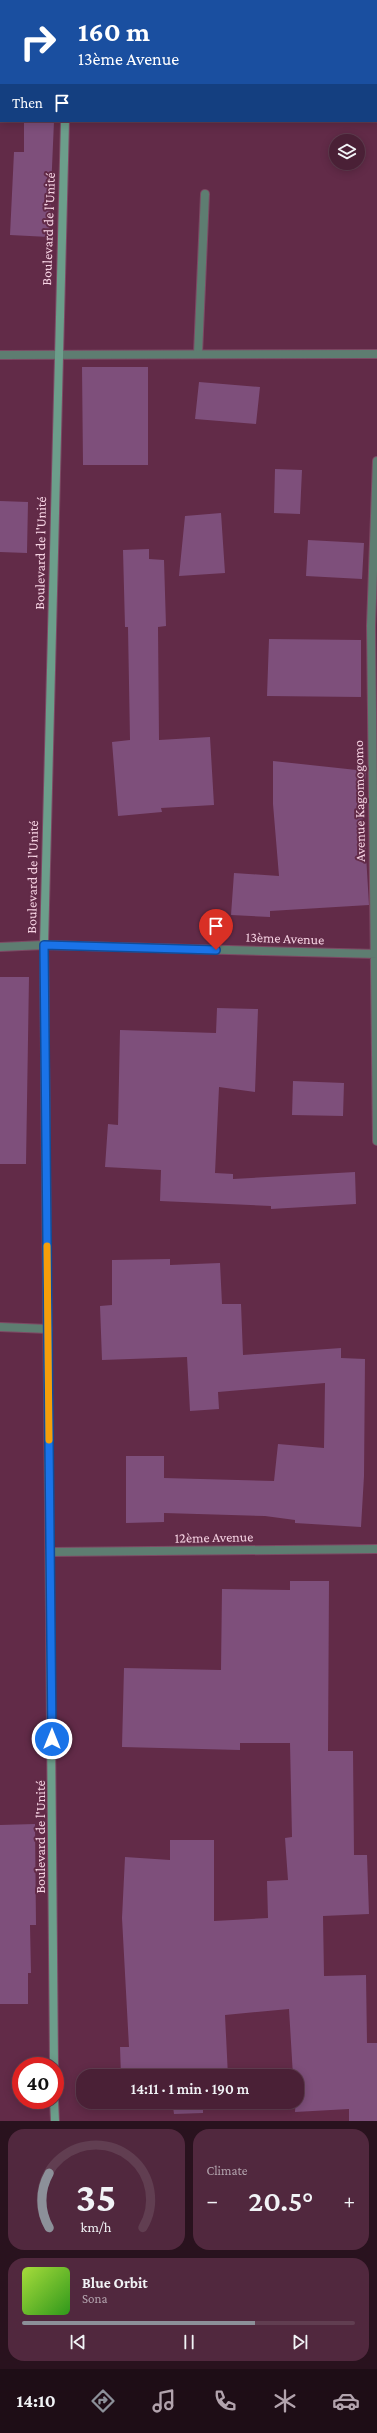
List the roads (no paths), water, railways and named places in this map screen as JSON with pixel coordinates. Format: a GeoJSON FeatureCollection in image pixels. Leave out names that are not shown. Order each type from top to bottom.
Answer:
{"type":"FeatureCollection","features":[{"type":"Feature","properties":{"kind":"street","name":"Boulevard de l'Unité"},"geometry":{"type":"LineString","coordinates":[[54,2057],[51,1552],[44,945],[64,122]]}},
{"type":"Feature","properties":{"kind":"street"},"geometry":{"type":"LineString","coordinates":[[198,354],[205,194]]}},
{"type":"Feature","properties":{"kind":"street"},"geometry":{"type":"LineString","coordinates":[[0,354],[377,354]]}},
{"type":"Feature","properties":{"kind":"street","name":"Avenue Kagomogomo"},"geometry":{"type":"LineString","coordinates":[[377,461],[371,626],[377,1141]]}},
{"type":"Feature","properties":{"kind":"street","name":"13ème Avenue"},"geometry":{"type":"LineString","coordinates":[[0,947],[44,945],[375,954]]}},
{"type":"Feature","properties":{"kind":"street"},"geometry":{"type":"LineString","coordinates":[[0,1327],[48,1329]]}},
{"type":"Feature","properties":{"kind":"street","name":"12ème Avenue"},"geometry":{"type":"LineString","coordinates":[[51,1552],[377,1549]]}},
{"type":"Feature","properties":{"kind":"street"},"geometry":{"type":"LineString","coordinates":[[54,2109],[54,2121]]}}]}
